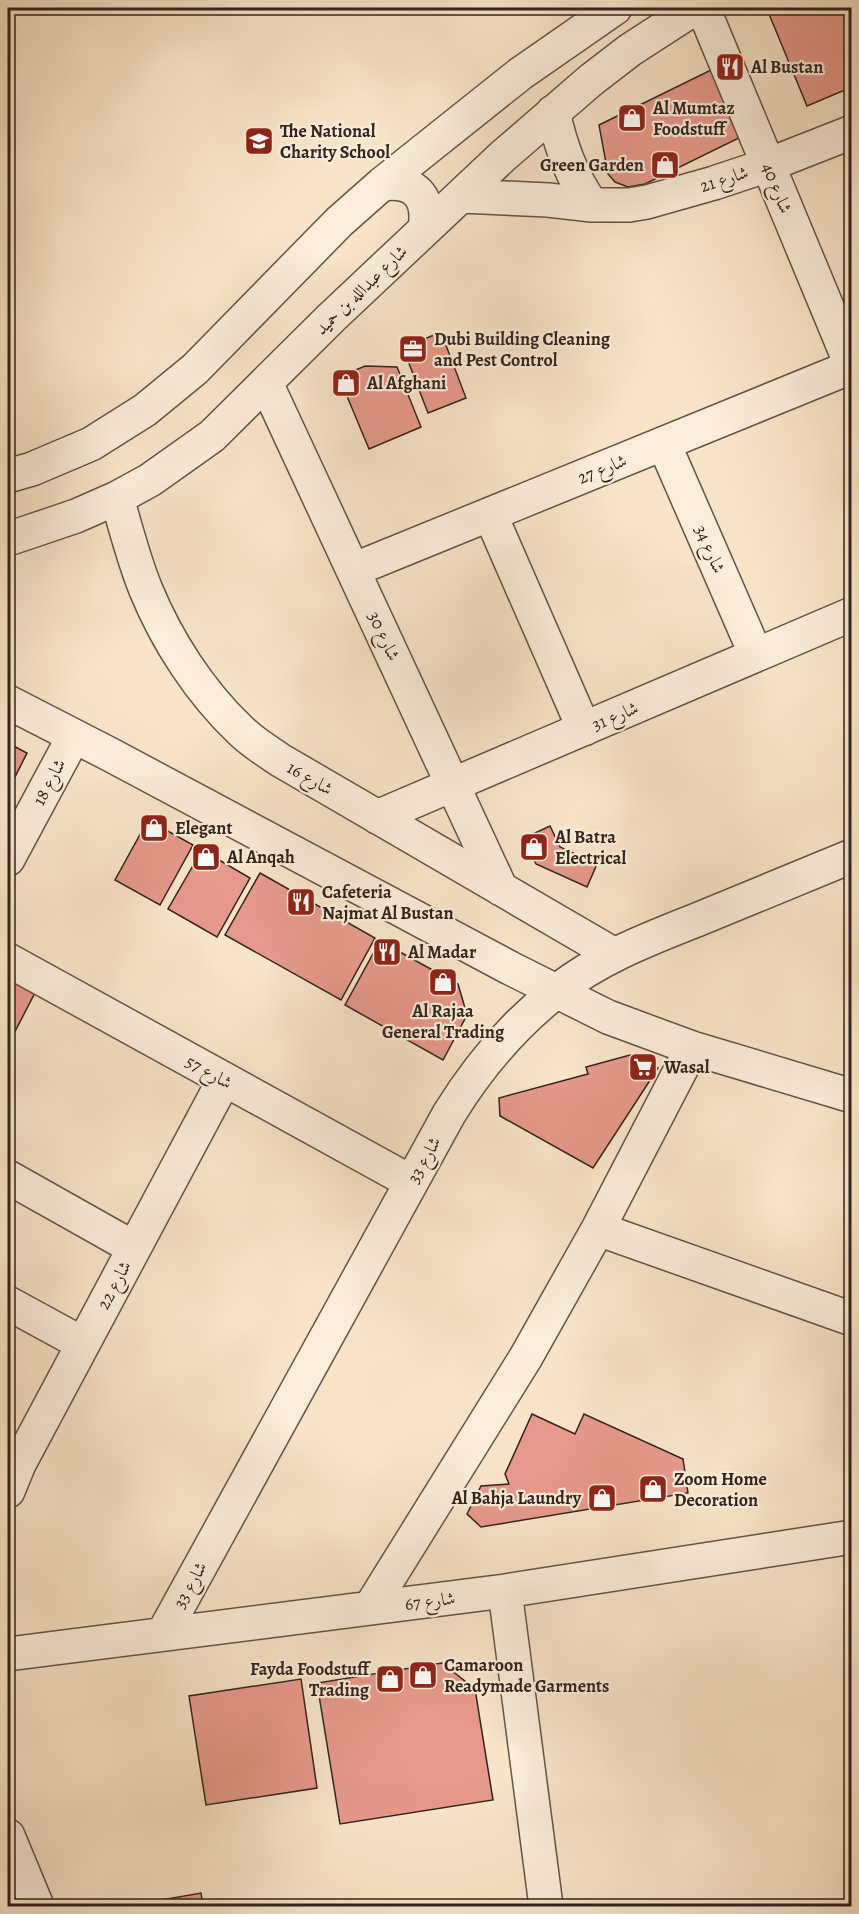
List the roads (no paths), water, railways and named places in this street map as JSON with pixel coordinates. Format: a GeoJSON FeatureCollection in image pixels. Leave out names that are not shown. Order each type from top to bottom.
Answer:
{"type":"FeatureCollection","features":[{"type":"Feature","properties":{"kind":"street"},"geometry":{"type":"LineString","coordinates":[[8,476],[32,469],[91,444],[145,410],[195,369],[339,222],[382,184],[520,74],[615,8]]}},
{"type":"Feature","properties":{"kind":"street","name":"شارع عبدالله بن حميد"},"geometry":{"type":"LineString","coordinates":[[8,539],[76,516],[117,498],[150,480],[205,442],[240,411],[425,229],[553,112],[630,50],[695,8]]}},
{"type":"Feature","properties":{"kind":"street","name":"شارع 40"},"geometry":{"type":"LineString","coordinates":[[703,8],[851,367]]}},
{"type":"Feature","properties":{"kind":"street"},"geometry":{"type":"LineString","coordinates":[[553,112],[560,144],[568,166],[592,205]]}},
{"type":"Feature","properties":{"kind":"street","name":"شارع 21"},"geometry":{"type":"LineString","coordinates":[[462,196],[548,200],[592,205],[628,205],[647,202],[768,165],[852,132]]}},
{"type":"Feature","properties":{"kind":"street"},"geometry":{"type":"LineString","coordinates":[[382,184],[398,182],[412,188],[423,199],[427,213],[425,229]]}},
{"type":"Feature","properties":{"kind":"street","name":"شارع 27"},"geometry":{"type":"LineString","coordinates":[[353,570],[851,367]]}},
{"type":"Feature","properties":{"kind":"street","name":"شارع 30"},"geometry":{"type":"LineString","coordinates":[[266,383],[501,889]]}},
{"type":"Feature","properties":{"kind":"street","name":"شارع 34"},"geometry":{"type":"LineString","coordinates":[[664,444],[756,655]]}},
{"type":"Feature","properties":{"kind":"street","name":"شارع 16"},"geometry":{"type":"LineString","coordinates":[[117,498],[145,590],[162,625],[184,662],[209,697],[241,732],[280,760],[613,954]]}},
{"type":"Feature","properties":{"kind":"street"},"geometry":{"type":"LineString","coordinates":[[490,514],[584,729]]}},
{"type":"Feature","properties":{"kind":"street","name":"شارع 31"},"geometry":{"type":"LineString","coordinates":[[377,817],[852,614]]}},
{"type":"Feature","properties":{"kind":"street"},"geometry":{"type":"LineString","coordinates":[[8,702],[608,1017],[692,1047],[852,1096]]}},
{"type":"Feature","properties":{"kind":"street","name":"شارع 18"},"geometry":{"type":"LineString","coordinates":[[8,859],[74,736]]}},
{"type":"Feature","properties":{"kind":"street","name":"شارع 33"},"geometry":{"type":"LineString","coordinates":[[163,1634],[449,1114],[471,1080],[497,1047],[525,1017],[556,991],[613,954],[852,856]]}},
{"type":"Feature","properties":{"kind":"street","name":"شارع 57"},"geometry":{"type":"LineString","coordinates":[[8,960],[411,1182]]}},
{"type":"Feature","properties":{"kind":"street"},"geometry":{"type":"LineString","coordinates":[[370,1608],[526,1357],[598,1229],[692,1047]]}},
{"type":"Feature","properties":{"kind":"street","name":"شارع 22"},"geometry":{"type":"LineString","coordinates":[[8,1491],[19,1464],[224,1080]]}},
{"type":"Feature","properties":{"kind":"street"},"geometry":{"type":"LineString","coordinates":[[8,1178],[134,1248]]}},
{"type":"Feature","properties":{"kind":"street"},"geometry":{"type":"LineString","coordinates":[[598,1229],[852,1319]]}},
{"type":"Feature","properties":{"kind":"street"},"geometry":{"type":"LineString","coordinates":[[8,1303],[83,1344]]}},
{"type":"Feature","properties":{"kind":"street","name":"شارع 67"},"geometry":{"type":"LineString","coordinates":[[8,1654],[505,1591],[852,1537]]}},
{"type":"Feature","properties":{"kind":"street"},"geometry":{"type":"LineString","coordinates":[[505,1591],[546,1906]]}},
{"type":"Feature","properties":{"kind":"street"},"geometry":{"type":"LineString","coordinates":[[8,1836],[37,1906]]}},
{"type":"Feature","properties":{"kind":"place","name":"Al Bustan"},"geometry":{"type":"Point","coordinates":[730,67]}},
{"type":"Feature","properties":{"kind":"place","name":"Al Mumtaz Foodstuff"},"geometry":{"type":"Point","coordinates":[632,118]}},
{"type":"Feature","properties":{"kind":"place","name":"The National Charity School"},"geometry":{"type":"Point","coordinates":[259,141]}},
{"type":"Feature","properties":{"kind":"place","name":"Green Garden"},"geometry":{"type":"Point","coordinates":[665,165]}},
{"type":"Feature","properties":{"kind":"place","name":"Dubi Building Cleaning and Pest Control"},"geometry":{"type":"Point","coordinates":[413,349]}},
{"type":"Feature","properties":{"kind":"place","name":"Al Afghani"},"geometry":{"type":"Point","coordinates":[346,383]}},
{"type":"Feature","properties":{"kind":"place","name":"Elegant"},"geometry":{"type":"Point","coordinates":[154,828]}},
{"type":"Feature","properties":{"kind":"place","name":"Al Batra Electrical"},"geometry":{"type":"Point","coordinates":[534,847]}},
{"type":"Feature","properties":{"kind":"place","name":"Al Anqah"},"geometry":{"type":"Point","coordinates":[206,857]}},
{"type":"Feature","properties":{"kind":"place","name":"Cafeteria Najmat Al Bustan"},"geometry":{"type":"Point","coordinates":[301,902]}},
{"type":"Feature","properties":{"kind":"place","name":"Al Madar"},"geometry":{"type":"Point","coordinates":[387,952]}},
{"type":"Feature","properties":{"kind":"place","name":"Al Rajaa General Trading"},"geometry":{"type":"Point","coordinates":[443,982]}},
{"type":"Feature","properties":{"kind":"place","name":"Wasal"},"geometry":{"type":"Point","coordinates":[643,1067]}},
{"type":"Feature","properties":{"kind":"place","name":"Zoom Home Decoration"},"geometry":{"type":"Point","coordinates":[653,1489]}},
{"type":"Feature","properties":{"kind":"place","name":"Al Bahja Laundry"},"geometry":{"type":"Point","coordinates":[602,1498]}},
{"type":"Feature","properties":{"kind":"place","name":"Camaroon Readymade Garments"},"geometry":{"type":"Point","coordinates":[423,1675]}},
{"type":"Feature","properties":{"kind":"place","name":"Fayda Foodstuff Trading"},"geometry":{"type":"Point","coordinates":[390,1679]}}]}
